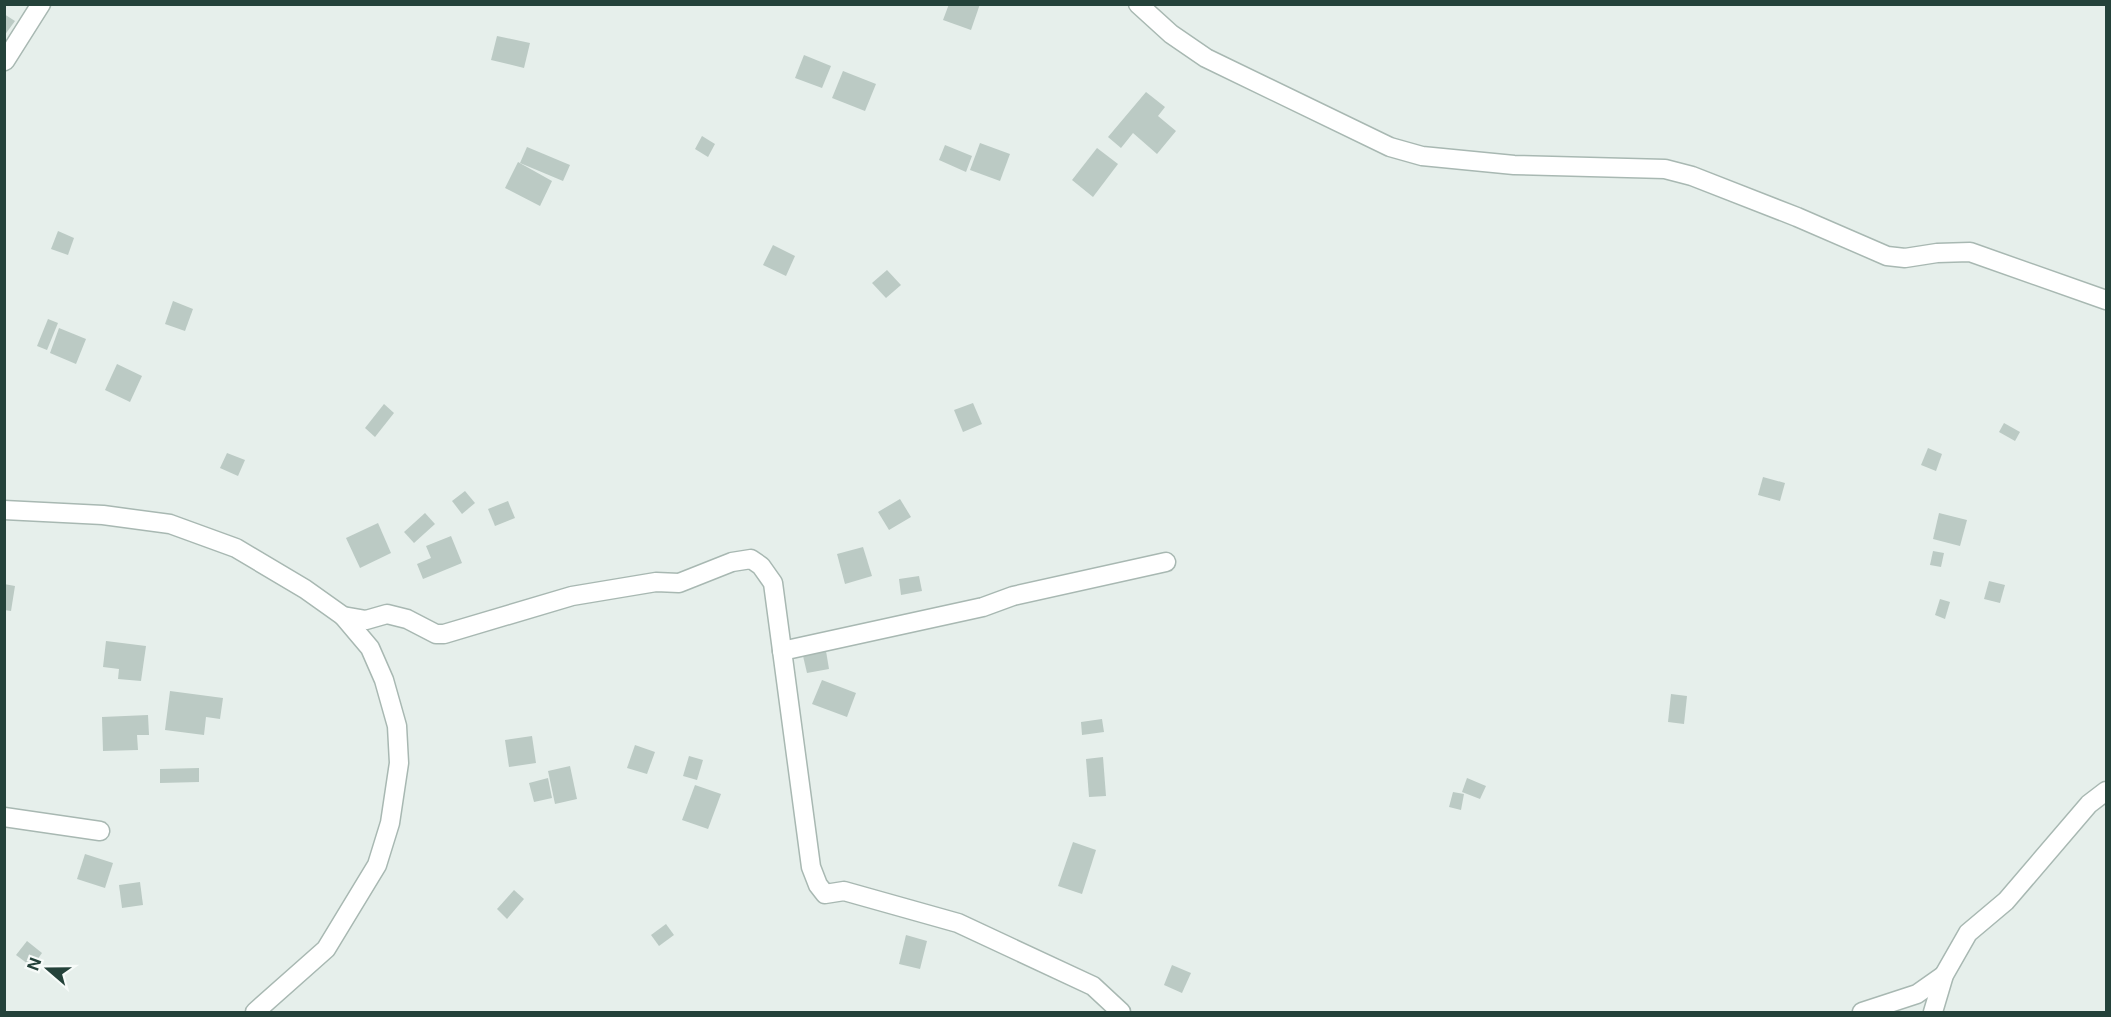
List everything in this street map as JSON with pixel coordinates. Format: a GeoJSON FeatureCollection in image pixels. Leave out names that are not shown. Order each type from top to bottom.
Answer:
{"type":"FeatureCollection","features":[{"type":"Feature","properties":{"kind":"street"},"geometry":{"type":"LineString","coordinates":[[5,61],[41,4]]}},
{"type":"Feature","properties":{"kind":"street"},"geometry":{"type":"LineString","coordinates":[[1138,4],[1172,34],[1206,58],[1390,147],[1422,156],[1514,165],[1665,169],[1692,176],[1887,256],[1905,258],[1937,253],[1970,252],[2106,300]]}},
{"type":"Feature","properties":{"kind":"street"},"geometry":{"type":"LineString","coordinates":[[4,510],[103,515],[170,524],[236,548],[305,589],[343,616],[370,648],[384,680],[397,726],[399,763],[390,823],[377,865],[326,949],[255,1012]]}},
{"type":"Feature","properties":{"kind":"street"},"geometry":{"type":"LineString","coordinates":[[343,616],[366,620],[387,614],[406,619],[436,634],[444,634],[572,596],[656,582],[679,583],[732,562],[751,559],[761,566],[773,583],[811,867],[818,885],[825,894],[844,891],[958,923],[1093,986],[1121,1012]]}},
{"type":"Feature","properties":{"kind":"street"},"geometry":{"type":"LineString","coordinates":[[782,651],[983,607],[1013,596],[1166,562]]}},
{"type":"Feature","properties":{"kind":"street"},"geometry":{"type":"LineString","coordinates":[[1933,1012],[1944,975],[1968,933],[2006,901],[2089,804],[2106,791]]}},
{"type":"Feature","properties":{"kind":"street"},"geometry":{"type":"LineString","coordinates":[[4,817],[100,831]]}},
{"type":"Feature","properties":{"kind":"street"},"geometry":{"type":"LineString","coordinates":[[1862,1012],[1917,994],[1944,975]]}},
{"type":"Feature","properties":{"kind":"building"},"geometry":{"type":"Polygon","coordinates":[[[949,4],[980,4],[971,30],[943,20],[949,4]]]}},
{"type":"Feature","properties":{"kind":"building"},"geometry":{"type":"Polygon","coordinates":[[[4,14],[15,21],[4,36],[4,14]]]}},
{"type":"Feature","properties":{"kind":"building"},"geometry":{"type":"Polygon","coordinates":[[[497,36],[530,43],[524,68],[491,60],[497,36]]]}},
{"type":"Feature","properties":{"kind":"building"},"geometry":{"type":"Polygon","coordinates":[[[804,55],[831,66],[822,88],[795,78],[804,55]]]}},
{"type":"Feature","properties":{"kind":"building"},"geometry":{"type":"Polygon","coordinates":[[[843,71],[876,84],[865,111],[832,98],[843,71]]]}},
{"type":"Feature","properties":{"kind":"building"},"geometry":{"type":"Polygon","coordinates":[[[1146,92],[1165,107],[1158,116],[1176,131],[1157,154],[1133,133],[1121,148],[1108,137],[1146,92]]]}},
{"type":"Feature","properties":{"kind":"building"},"geometry":{"type":"Polygon","coordinates":[[[702,136],[715,144],[708,157],[695,149],[702,136]]]}},
{"type":"Feature","properties":{"kind":"building"},"geometry":{"type":"Polygon","coordinates":[[[980,143],[1010,154],[1000,181],[970,170],[980,143]]]}},
{"type":"Feature","properties":{"kind":"building"},"geometry":{"type":"Polygon","coordinates":[[[945,145],[972,156],[966,172],[939,160],[945,145]]]}},
{"type":"Feature","properties":{"kind":"building"},"geometry":{"type":"Polygon","coordinates":[[[527,147],[570,165],[563,181],[520,163],[527,147]]]}},
{"type":"Feature","properties":{"kind":"building"},"geometry":{"type":"Polygon","coordinates":[[[1097,148],[1118,164],[1093,197],[1072,180],[1097,148]]]}},
{"type":"Feature","properties":{"kind":"building"},"geometry":{"type":"Polygon","coordinates":[[[518,162],[552,181],[540,206],[505,188],[518,162]]]}},
{"type":"Feature","properties":{"kind":"building"},"geometry":{"type":"Polygon","coordinates":[[[58,231],[74,238],[68,255],[51,249],[58,231]]]}},
{"type":"Feature","properties":{"kind":"building"},"geometry":{"type":"Polygon","coordinates":[[[773,245],[795,256],[786,276],[763,265],[773,245]]]}},
{"type":"Feature","properties":{"kind":"building"},"geometry":{"type":"Polygon","coordinates":[[[887,270],[901,285],[886,298],[872,283],[887,270]]]}},
{"type":"Feature","properties":{"kind":"building"},"geometry":{"type":"Polygon","coordinates":[[[173,301],[193,309],[185,331],[165,324],[173,301]]]}},
{"type":"Feature","properties":{"kind":"building"},"geometry":{"type":"Polygon","coordinates":[[[48,319],[58,323],[47,350],[37,346],[48,319]]]}},
{"type":"Feature","properties":{"kind":"building"},"geometry":{"type":"Polygon","coordinates":[[[59,328],[86,339],[76,364],[50,353],[59,328]]]}},
{"type":"Feature","properties":{"kind":"building"},"geometry":{"type":"Polygon","coordinates":[[[117,364],[142,376],[130,402],[105,390],[117,364]]]}},
{"type":"Feature","properties":{"kind":"building"},"geometry":{"type":"Polygon","coordinates":[[[973,403],[982,424],[963,432],[954,410],[973,403]]]}},
{"type":"Feature","properties":{"kind":"building"},"geometry":{"type":"Polygon","coordinates":[[[384,404],[394,413],[375,437],[365,428],[384,404]]]}},
{"type":"Feature","properties":{"kind":"building"},"geometry":{"type":"Polygon","coordinates":[[[2004,423],[2020,432],[2015,441],[1999,432],[2004,423]]]}},
{"type":"Feature","properties":{"kind":"building"},"geometry":{"type":"Polygon","coordinates":[[[1928,448],[1942,454],[1936,471],[1921,465],[1928,448]]]}},
{"type":"Feature","properties":{"kind":"building"},"geometry":{"type":"Polygon","coordinates":[[[227,453],[245,460],[238,476],[220,468],[227,453]]]}},
{"type":"Feature","properties":{"kind":"building"},"geometry":{"type":"Polygon","coordinates":[[[1763,477],[1785,483],[1780,501],[1758,495],[1763,477]]]}},
{"type":"Feature","properties":{"kind":"building"},"geometry":{"type":"Polygon","coordinates":[[[465,491],[475,503],[462,514],[452,501],[465,491]]]}},
{"type":"Feature","properties":{"kind":"building"},"geometry":{"type":"Polygon","coordinates":[[[900,499],[911,517],[889,530],[878,512],[900,499]]]}},
{"type":"Feature","properties":{"kind":"building"},"geometry":{"type":"Polygon","coordinates":[[[508,501],[515,518],[495,526],[488,509],[508,501]]]}},
{"type":"Feature","properties":{"kind":"building"},"geometry":{"type":"Polygon","coordinates":[[[425,513],[435,524],[414,543],[404,532],[425,513]]]}},
{"type":"Feature","properties":{"kind":"building"},"geometry":{"type":"Polygon","coordinates":[[[1939,513],[1967,520],[1960,546],[1933,539],[1939,513]]]}},
{"type":"Feature","properties":{"kind":"building"},"geometry":{"type":"Polygon","coordinates":[[[378,523],[391,553],[360,568],[346,538],[378,523]]]}},
{"type":"Feature","properties":{"kind":"building"},"geometry":{"type":"Polygon","coordinates":[[[451,536],[462,563],[423,579],[417,564],[431,558],[426,546],[451,536]]]}},
{"type":"Feature","properties":{"kind":"building"},"geometry":{"type":"Polygon","coordinates":[[[863,547],[872,576],[845,584],[837,554],[863,547]]]}},
{"type":"Feature","properties":{"kind":"building"},"geometry":{"type":"Polygon","coordinates":[[[1933,551],[1944,553],[1941,567],[1930,565],[1933,551]]]}},
{"type":"Feature","properties":{"kind":"building"},"geometry":{"type":"Polygon","coordinates":[[[919,576],[922,591],[901,595],[899,579],[919,576]]]}},
{"type":"Feature","properties":{"kind":"building"},"geometry":{"type":"Polygon","coordinates":[[[1989,581],[2005,585],[2000,603],[1984,599],[1989,581]]]}},
{"type":"Feature","properties":{"kind":"building"},"geometry":{"type":"Polygon","coordinates":[[[4,584],[15,586],[11,611],[4,610],[4,584]]]}},
{"type":"Feature","properties":{"kind":"building"},"geometry":{"type":"Polygon","coordinates":[[[1940,599],[1950,602],[1945,619],[1935,615],[1940,599]]]}},
{"type":"Feature","properties":{"kind":"building"},"geometry":{"type":"Polygon","coordinates":[[[106,641],[146,646],[141,681],[118,679],[119,669],[103,667],[106,641]]]}},
{"type":"Feature","properties":{"kind":"building"},"geometry":{"type":"Polygon","coordinates":[[[826,651],[829,669],[807,673],[803,656],[826,651]]]}},
{"type":"Feature","properties":{"kind":"building"},"geometry":{"type":"Polygon","coordinates":[[[822,680],[856,693],[847,717],[812,704],[822,680]]]}},
{"type":"Feature","properties":{"kind":"building"},"geometry":{"type":"Polygon","coordinates":[[[170,691],[223,698],[220,719],[206,717],[204,735],[165,730],[170,691]]]}},
{"type":"Feature","properties":{"kind":"building"},"geometry":{"type":"Polygon","coordinates":[[[1671,694],[1687,696],[1684,724],[1668,722],[1671,694]]]}},
{"type":"Feature","properties":{"kind":"building"},"geometry":{"type":"Polygon","coordinates":[[[148,715],[149,735],[137,735],[138,750],[103,751],[102,717],[148,715]]]}},
{"type":"Feature","properties":{"kind":"building"},"geometry":{"type":"Polygon","coordinates":[[[1102,719],[1104,732],[1082,735],[1081,722],[1102,719]]]}},
{"type":"Feature","properties":{"kind":"building"},"geometry":{"type":"Polygon","coordinates":[[[532,736],[536,763],[509,767],[505,740],[532,736]]]}},
{"type":"Feature","properties":{"kind":"building"},"geometry":{"type":"Polygon","coordinates":[[[635,745],[655,752],[647,774],[627,768],[635,745]]]}},
{"type":"Feature","properties":{"kind":"building"},"geometry":{"type":"Polygon","coordinates":[[[689,756],[703,760],[697,780],[683,776],[689,756]]]}},
{"type":"Feature","properties":{"kind":"building"},"geometry":{"type":"Polygon","coordinates":[[[1103,757],[1106,796],[1089,797],[1086,759],[1103,757]]]}},
{"type":"Feature","properties":{"kind":"building"},"geometry":{"type":"Polygon","coordinates":[[[570,766],[577,799],[555,804],[548,771],[570,766]]]}},
{"type":"Feature","properties":{"kind":"building"},"geometry":{"type":"Polygon","coordinates":[[[199,768],[199,782],[160,783],[160,769],[199,768]]]}},
{"type":"Feature","properties":{"kind":"building"},"geometry":{"type":"Polygon","coordinates":[[[548,778],[552,798],[534,802],[529,783],[548,778]]]}},
{"type":"Feature","properties":{"kind":"building"},"geometry":{"type":"Polygon","coordinates":[[[1467,778],[1486,786],[1480,799],[1462,792],[1467,778]]]}},
{"type":"Feature","properties":{"kind":"building"},"geometry":{"type":"Polygon","coordinates":[[[695,785],[721,794],[708,829],[682,820],[695,785]]]}},
{"type":"Feature","properties":{"kind":"building"},"geometry":{"type":"Polygon","coordinates":[[[1453,792],[1464,794],[1461,810],[1449,807],[1453,792]]]}},
{"type":"Feature","properties":{"kind":"building"},"geometry":{"type":"Polygon","coordinates":[[[1073,842],[1096,850],[1082,894],[1058,886],[1073,842]]]}},
{"type":"Feature","properties":{"kind":"building"},"geometry":{"type":"Polygon","coordinates":[[[85,854],[113,863],[105,888],[77,879],[85,854]]]}},
{"type":"Feature","properties":{"kind":"building"},"geometry":{"type":"Polygon","coordinates":[[[140,882],[143,905],[122,908],[119,885],[140,882]]]}},
{"type":"Feature","properties":{"kind":"building"},"geometry":{"type":"Polygon","coordinates":[[[514,890],[524,899],[507,919],[497,909],[514,890]]]}},
{"type":"Feature","properties":{"kind":"building"},"geometry":{"type":"Polygon","coordinates":[[[666,924],[674,935],[659,946],[651,935],[666,924]]]}},
{"type":"Feature","properties":{"kind":"building"},"geometry":{"type":"Polygon","coordinates":[[[906,935],[927,941],[920,969],[899,964],[906,935]]]}},
{"type":"Feature","properties":{"kind":"building"},"geometry":{"type":"Polygon","coordinates":[[[27,941],[42,953],[32,967],[16,955],[27,941]]]}},
{"type":"Feature","properties":{"kind":"building"},"geometry":{"type":"Polygon","coordinates":[[[1172,965],[1191,973],[1182,993],[1164,985],[1172,965]]]}}]}
